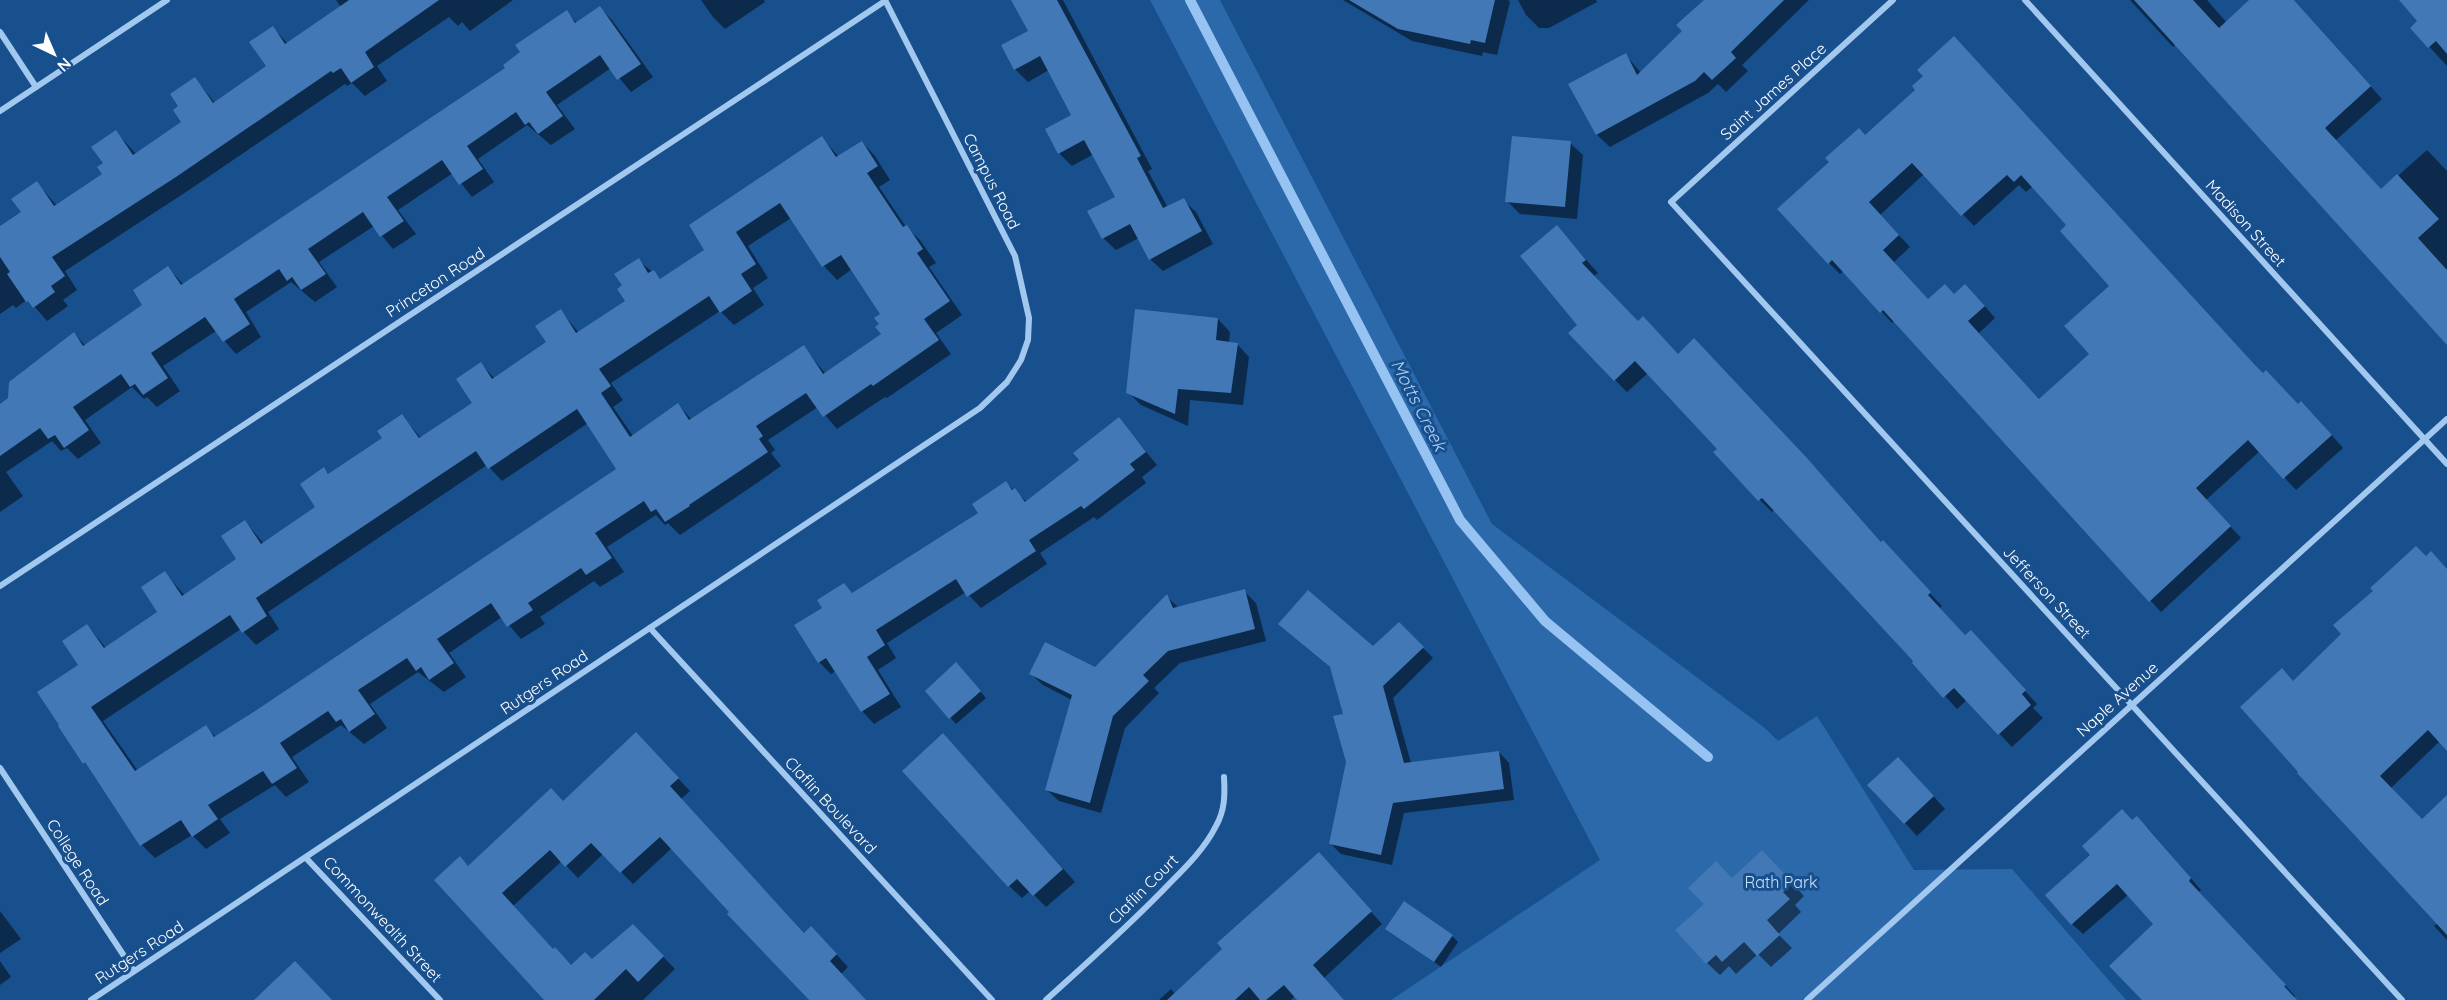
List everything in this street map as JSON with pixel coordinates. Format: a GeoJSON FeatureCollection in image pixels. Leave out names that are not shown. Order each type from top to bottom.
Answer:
{"type":"FeatureCollection","features":[{"type":"Feature","properties":{"kind":"street"},"geometry":{"type":"LineString","coordinates":[[0,111],[167,0]]}},
{"type":"Feature","properties":{"kind":"street","name":"Campus Road"},"geometry":{"type":"LineString","coordinates":[[885,0],[1016,256],[1029,318],[1028,340],[1021,360],[1007,382]]}},
{"type":"Feature","properties":{"kind":"street","name":"Princeton Road"},"geometry":{"type":"LineString","coordinates":[[0,586],[885,0]]}},
{"type":"Feature","properties":{"kind":"street","name":"Saint James Place"},"geometry":{"type":"LineString","coordinates":[[1671,202],[1893,0]]}},
{"type":"Feature","properties":{"kind":"street","name":"Madison Street"},"geometry":{"type":"LineString","coordinates":[[2025,0],[2447,464]]}},
{"type":"Feature","properties":{"kind":"street"},"geometry":{"type":"LineString","coordinates":[[0,32],[36,87]]}},
{"type":"Feature","properties":{"kind":"street","name":"Jefferson Street"},"geometry":{"type":"LineString","coordinates":[[1671,202],[2132,704],[2398,999]]}},
{"type":"Feature","properties":{"kind":"street","name":"Rutgers Road"},"geometry":{"type":"LineString","coordinates":[[91,1000],[980,408],[1007,382]]}},
{"type":"Feature","properties":{"kind":"street","name":"Naple Avenue"},"geometry":{"type":"LineString","coordinates":[[1807,1000],[2447,419]]}},
{"type":"Feature","properties":{"kind":"street","name":"Claflin Boulevard"},"geometry":{"type":"LineString","coordinates":[[650,627],[992,1000]]}},
{"type":"Feature","properties":{"kind":"street","name":"College Road"},"geometry":{"type":"LineString","coordinates":[[0,768],[134,971]]}},
{"type":"Feature","properties":{"kind":"street","name":"Claflin Court"},"geometry":{"type":"LineString","coordinates":[[1046,1000],[1151,903],[1203,847],[1223,811],[1224,777]]}},
{"type":"Feature","properties":{"kind":"street","name":"Commonwealth Street"},"geometry":{"type":"LineString","coordinates":[[306,858],[440,1000]]}},
{"type":"Feature","properties":{"kind":"green space","name":"Rath Park"},"geometry":{"type":"Polygon","coordinates":[[[1150,0],[1220,0],[1492,524],[1766,729],[1778,741],[1817,716],[1914,870],[2012,869],[2126,1000],[1391,1000],[1600,860],[1150,0]]]}},
{"type":"Feature","properties":{"kind":"building"},"geometry":{"type":"Polygon","coordinates":[[[349,0],[439,0],[365,52],[374,67],[351,83],[341,68],[333,73],[331,71],[176,177],[52,257],[65,276],[51,286],[55,292],[33,308],[28,301],[26,302],[7,274],[10,272],[0,257],[0,226],[21,212],[11,199],[37,181],[54,206],[102,174],[97,167],[103,163],[91,147],[116,130],[133,155],[181,122],[173,110],[178,106],[170,94],[195,77],[213,103],[266,66],[249,42],[273,26],[285,44],[349,0]]]}},
{"type":"Feature","properties":{"kind":"building"},"geometry":{"type":"Polygon","coordinates":[[[1011,0],[1057,0],[1141,156],[1137,158],[1163,208],[1184,198],[1202,231],[1149,260],[1130,224],[1102,239],[1087,211],[1115,197],[1084,140],[1058,154],[1045,129],[1071,115],[1040,56],[1014,70],[1001,45],[1028,31],[1011,0]]]}},
{"type":"Feature","properties":{"kind":"building"},"geometry":{"type":"Polygon","coordinates":[[[1349,0],[1495,0],[1485,43],[1471,40],[1470,44],[1398,29],[1349,0]]]}},
{"type":"Feature","properties":{"kind":"building"},"geometry":{"type":"Polygon","coordinates":[[[1704,0],[1784,0],[1731,52],[1736,58],[1712,80],[1704,72],[1695,81],[1596,135],[1568,84],[1626,53],[1637,75],[1682,31],[1676,25],[1704,0]]]}},
{"type":"Feature","properties":{"kind":"building"},"geometry":{"type":"Polygon","coordinates":[[[2134,0],[2193,0],[2219,28],[2249,0],[2294,0],[2371,86],[2325,128],[2381,189],[2397,174],[2439,219],[2418,238],[2447,270],[2447,345],[2134,0]]]}},
{"type":"Feature","properties":{"kind":"building"},"geometry":{"type":"Polygon","coordinates":[[[2399,0],[2447,0],[2447,54],[2436,41],[2428,48],[2410,28],[2417,21],[2399,0]]]}},
{"type":"Feature","properties":{"kind":"building"},"geometry":{"type":"Polygon","coordinates":[[[600,6],[641,64],[617,80],[600,55],[546,92],[563,116],[538,134],[529,122],[525,125],[516,112],[467,146],[483,169],[459,185],[442,160],[387,197],[404,221],[380,237],[363,212],[308,249],[326,274],[301,290],[292,277],[287,281],[279,269],[234,299],[250,324],[223,342],[205,317],[151,353],[168,378],[143,395],[135,384],[130,387],[121,374],[73,407],[89,430],[64,448],[55,435],[48,439],[40,428],[0,456],[0,404],[8,398],[9,382],[74,332],[83,346],[142,305],[133,290],[168,266],[181,285],[505,68],[503,65],[520,52],[515,45],[567,10],[575,23],[600,6]]]}},
{"type":"Feature","properties":{"kind":"building"},"geometry":{"type":"Polygon","coordinates":[[[1954,36],[2254,364],[2263,373],[2266,370],[2298,404],[2301,401],[2332,435],[2283,479],[2248,440],[2196,488],[2231,526],[2149,602],[1883,310],[1880,313],[1832,260],[1828,264],[1777,209],[1829,162],[1825,158],[1859,128],[1865,135],[1915,90],[1912,86],[1923,76],[1917,70],[1954,36]],[[1912,163],[1869,202],[1899,235],[1883,250],[1928,299],[1945,284],[1954,294],[1965,284],[1985,306],[1968,321],[2039,399],[2089,354],[2064,326],[2109,286],[2060,231],[2066,225],[2021,175],[2014,182],[2007,175],[1961,216],[1912,163]]]}},
{"type":"Feature","properties":{"kind":"building"},"geometry":{"type":"Polygon","coordinates":[[[822,136],[836,157],[862,141],[878,166],[867,173],[903,227],[907,225],[923,249],[917,253],[950,301],[924,319],[939,340],[873,386],[871,384],[823,417],[806,393],[756,426],[763,436],[759,439],[768,452],[690,506],[665,522],[656,509],[651,512],[644,501],[595,533],[612,558],[586,575],[581,568],[528,603],[533,610],[507,627],[491,603],[437,639],[454,663],[429,680],[421,667],[416,671],[407,658],[358,690],[375,714],[349,732],[341,719],[336,722],[328,711],[280,743],[297,768],[272,784],[263,771],[208,805],[218,819],[192,837],[181,820],[140,846],[37,692],[78,665],[62,641],[87,624],[104,648],[157,612],[141,587],[165,571],[182,596],[236,559],[221,536],[245,520],[261,544],[315,507],[300,484],[324,467],[328,474],[382,438],[377,431],[402,414],[419,438],[472,403],[456,379],[481,362],[492,379],[546,342],[535,326],[561,309],[576,333],[625,301],[617,289],[622,285],[614,274],[639,258],[648,273],[654,270],[660,279],[704,250],[689,225],[822,136]],[[780,203],[736,232],[756,264],[741,274],[752,291],[720,313],[709,296],[599,369],[611,386],[601,393],[630,437],[678,403],[689,420],[804,345],[823,374],[881,334],[875,327],[879,324],[874,318],[880,314],[841,255],[822,267],[780,203]],[[577,409],[488,469],[476,451],[256,598],[267,616],[242,633],[230,615],[91,707],[135,771],[206,725],[214,737],[616,469],[577,409]]]}},
{"type":"Feature","properties":{"kind":"building"},"geometry":{"type":"Polygon","coordinates":[[[1512,136],[1571,141],[1565,207],[1505,202],[1512,136]]]}},
{"type":"Feature","properties":{"kind":"building"},"geometry":{"type":"Polygon","coordinates":[[[1557,225],[1586,260],[1582,263],[1638,321],[1643,316],[1678,354],[1694,338],[1806,457],[1881,542],[1883,540],[1931,592],[1928,595],[1965,635],[1971,630],[2026,690],[2022,694],[2031,705],[1998,735],[1954,688],[1943,698],[1912,663],[1913,661],[1762,498],[1758,501],[1713,452],[1717,449],[1635,361],[1614,381],[1568,333],[1577,325],[1520,256],[1557,225]]]}},
{"type":"Feature","properties":{"kind":"building"},"geometry":{"type":"Polygon","coordinates":[[[1135,309],[1218,318],[1216,340],[1238,343],[1231,393],[1178,389],[1175,414],[1126,393],[1135,309]]]}},
{"type":"Feature","properties":{"kind":"building"},"geometry":{"type":"Polygon","coordinates":[[[1119,417],[1146,452],[1130,464],[1135,470],[1084,509],[1081,506],[1029,540],[1036,551],[967,597],[956,579],[876,630],[885,645],[867,657],[890,694],[861,712],[826,658],[818,663],[794,625],[822,608],[817,600],[844,583],[852,593],[978,513],[972,504],[1006,481],[1012,490],[1015,488],[1025,502],[1079,460],[1073,453],[1119,417]]]}},
{"type":"Feature","properties":{"kind":"building"},"geometry":{"type":"Polygon","coordinates":[[[2416,546],[2426,556],[2431,551],[2447,569],[2447,751],[2428,730],[2380,776],[2422,819],[2447,795],[2447,935],[2297,773],[2240,707],[2282,668],[2293,681],[2341,634],[2333,625],[2373,591],[2370,588],[2416,546]]]}},
{"type":"Feature","properties":{"kind":"building"},"geometry":{"type":"Polygon","coordinates":[[[1245,589],[1255,629],[1168,651],[1143,675],[1149,681],[1113,716],[1090,803],[1045,790],[1072,695],[1029,674],[1045,642],[1095,667],[1167,594],[1173,608],[1245,589]]]}},
{"type":"Feature","properties":{"kind":"building"},"geometry":{"type":"Polygon","coordinates":[[[1308,590],[1373,646],[1399,622],[1424,647],[1383,686],[1404,763],[1499,751],[1504,789],[1393,803],[1381,855],[1329,844],[1346,762],[1333,716],[1343,714],[1330,667],[1278,624],[1308,590]]]}},
{"type":"Feature","properties":{"kind":"building"},"geometry":{"type":"Polygon","coordinates":[[[956,662],[981,691],[949,719],[925,691],[956,662]]]}},
{"type":"Feature","properties":{"kind":"building"},"geometry":{"type":"Polygon","coordinates":[[[636,732],[679,778],[670,786],[804,933],[811,926],[837,954],[830,961],[866,1000],[809,1000],[727,914],[729,912],[660,837],[620,873],[591,843],[565,867],[550,850],[502,893],[553,949],[555,947],[571,965],[585,952],[592,959],[633,924],[664,956],[638,982],[626,969],[594,1000],[544,1000],[434,880],[460,856],[468,866],[551,788],[563,801],[636,732]]]}},
{"type":"Feature","properties":{"kind":"building"},"geometry":{"type":"Polygon","coordinates":[[[943,733],[1063,869],[1033,896],[1017,879],[1008,887],[902,771],[943,733]]]}},
{"type":"Feature","properties":{"kind":"building"},"geometry":{"type":"Polygon","coordinates":[[[1898,757],[1934,796],[1904,824],[1867,785],[1898,757]]]}},
{"type":"Feature","properties":{"kind":"building"},"geometry":{"type":"Polygon","coordinates":[[[2122,809],[2132,820],[2137,816],[2191,878],[2189,881],[2286,985],[2284,986],[2297,1000],[2142,1000],[2109,966],[2153,924],[2117,884],[2071,925],[2045,895],[2090,855],[2082,846],[2122,809]]]}},
{"type":"Feature","properties":{"kind":"building"},"geometry":{"type":"Polygon","coordinates":[[[1762,850],[1793,883],[1783,892],[1790,899],[1767,920],[1780,935],[1757,956],[1744,942],[1722,962],[1716,955],[1706,964],[1675,930],[1704,904],[1688,888],[1716,861],[1732,878],[1762,850]]]}},
{"type":"Feature","properties":{"kind":"building"},"geometry":{"type":"Polygon","coordinates":[[[1319,852],[1372,911],[1313,965],[1344,1000],[1297,1000],[1284,985],[1266,1000],[1260,1000],[1249,987],[1235,1000],[1167,1000],[1222,949],[1217,943],[1319,852]]]}},
{"type":"Feature","properties":{"kind":"building"},"geometry":{"type":"Polygon","coordinates":[[[1404,901],[1453,935],[1434,962],[1385,929],[1404,901]]]}},
{"type":"Feature","properties":{"kind":"building"},"geometry":{"type":"Polygon","coordinates":[[[295,961],[332,1000],[254,1000],[295,961]]]}},
{"type":"Feature","properties":{"kind":"waterway","name":"Motts Creek"},"geometry":{"type":"LineString","coordinates":[[1190,0],[1460,520],[1545,621],[1708,757]]}}]}
